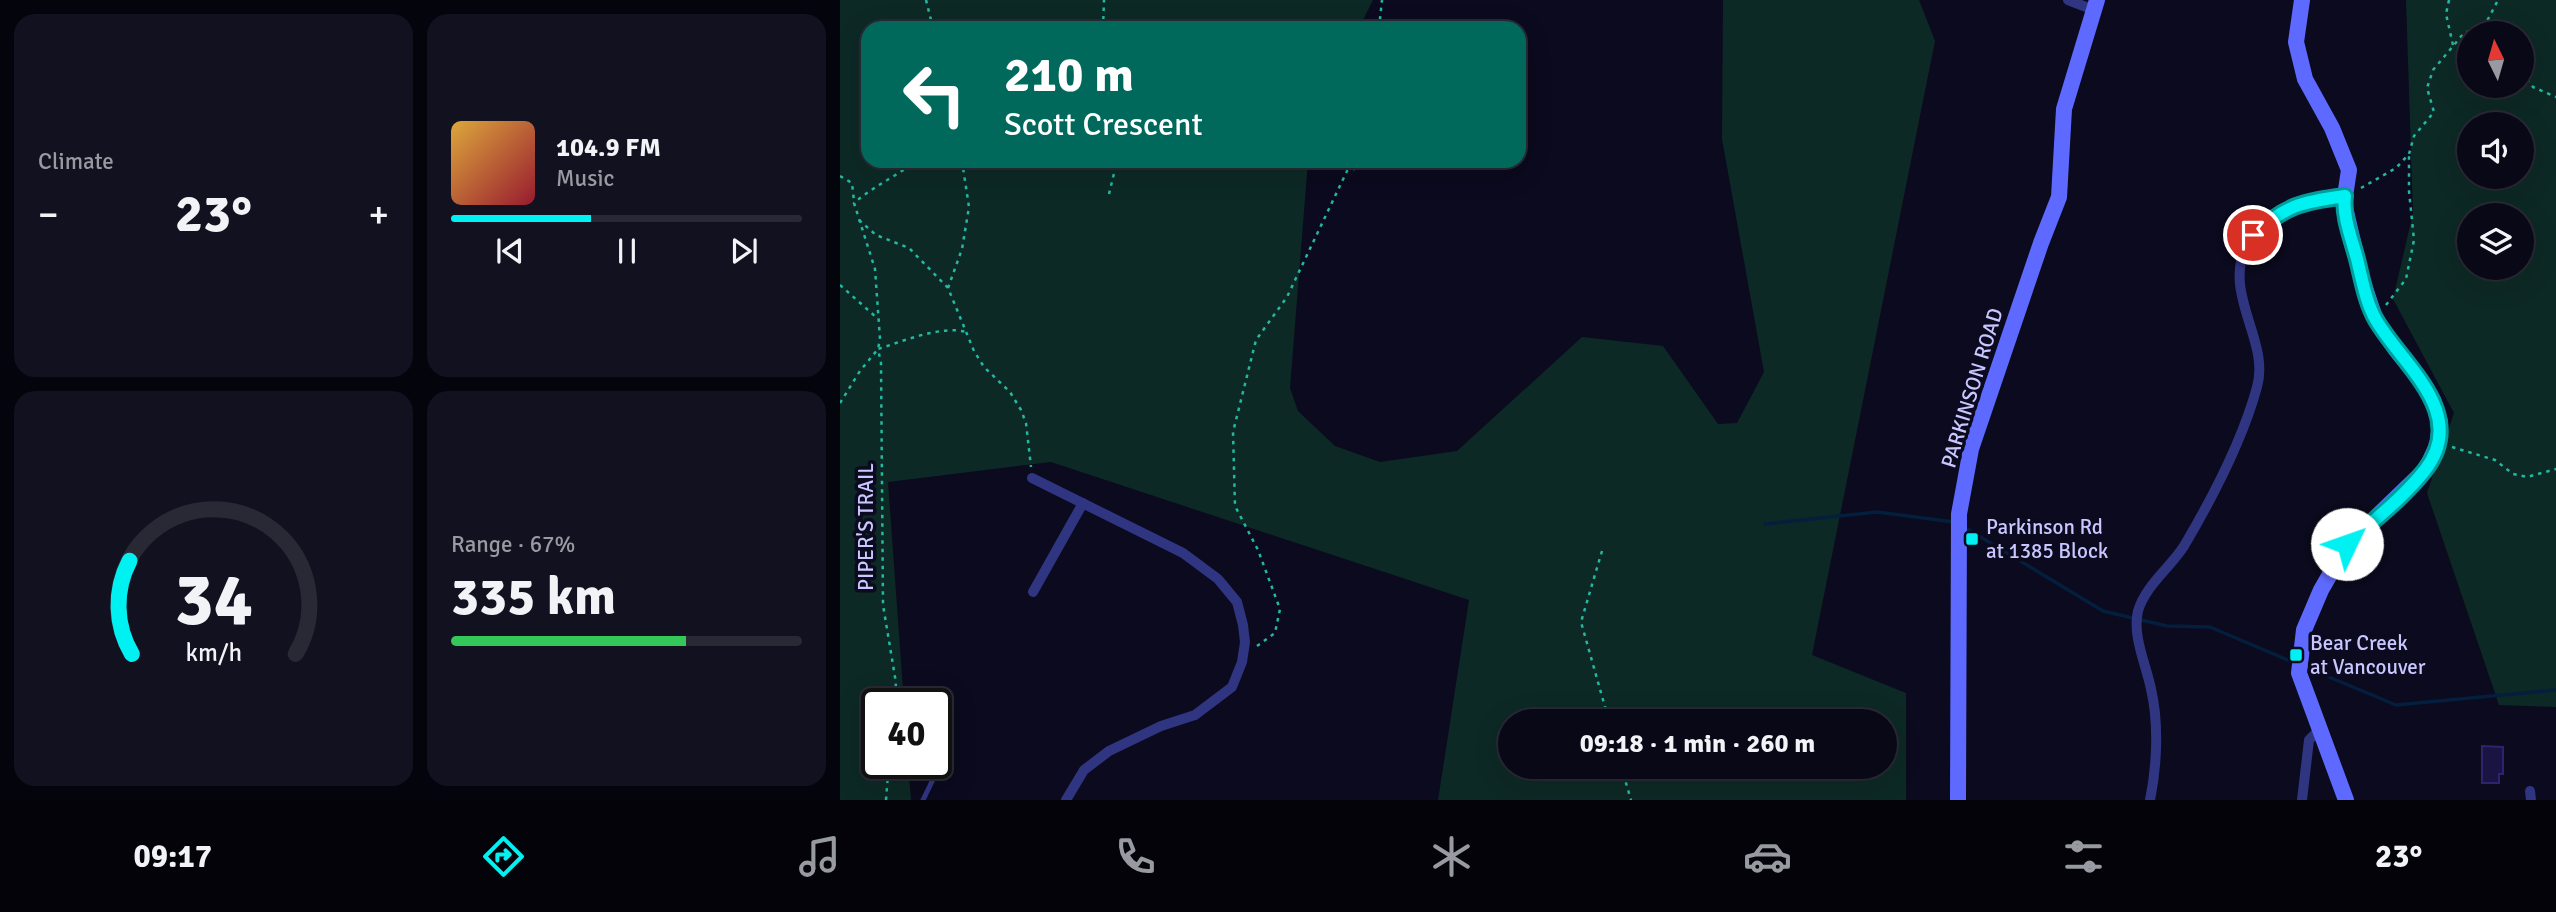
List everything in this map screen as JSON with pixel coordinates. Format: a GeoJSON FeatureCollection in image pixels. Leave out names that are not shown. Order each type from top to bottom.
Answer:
{"type":"FeatureCollection","features":[{"type":"Feature","properties":{"kind":"street"},"geometry":{"type":"LineString","coordinates":[[2068,0],[2095,5]]}},
{"type":"Feature","properties":{"kind":"street"},"geometry":{"type":"LineString","coordinates":[[2302,0],[2296,42],[2305,79],[2332,128],[2349,170],[2344,203],[2375,318],[2423,382],[2433,400],[2440,422],[2438,443],[2426,469],[2347,544],[2321,590],[2304,630],[2299,673],[2346,800]]}},
{"type":"Feature","properties":{"kind":"street","name":"PARKINSON ROAD"},"geometry":{"type":"LineString","coordinates":[[1958,800],[1959,514],[1971,449],[2059,197],[2064,109],[2095,5]]}},
{"type":"Feature","properties":{"kind":"street"},"geometry":{"type":"LineString","coordinates":[[2150,800],[2155,752],[2154,713],[2152,691],[2136,632],[2138,612],[2144,597],[2183,547],[2229,461],[2258,384],[2258,362],[2242,300],[2240,259],[2253,235],[2276,214],[2309,201],[2345,196]]}},
{"type":"Feature","properties":{"kind":"street"},"geometry":{"type":"LineString","coordinates":[[1032,478],[1183,552],[1219,579],[1237,601],[1245,642],[1232,687],[1195,715],[1161,726],[1109,751],[1084,770],[1066,800]]}},
{"type":"Feature","properties":{"kind":"street"},"geometry":{"type":"LineString","coordinates":[[1033,592],[1083,503]]}},
{"type":"Feature","properties":{"kind":"street"},"geometry":{"type":"LineString","coordinates":[[2302,800],[2309,740],[2320,729]]}},
{"type":"Feature","properties":{"kind":"lane"},"geometry":{"type":"LineString","coordinates":[[923,800],[933,779]]}},
{"type":"Feature","properties":{"kind":"path"},"geometry":{"type":"LineString","coordinates":[[926,0],[931,21]]}},
{"type":"Feature","properties":{"kind":"path"},"geometry":{"type":"LineString","coordinates":[[1103,21],[1104,0]]}},
{"type":"Feature","properties":{"kind":"path"},"geometry":{"type":"LineString","coordinates":[[1380,21],[1382,0]]}},
{"type":"Feature","properties":{"kind":"path"},"geometry":{"type":"LineString","coordinates":[[2449,0],[2446,15],[2453,45]]}},
{"type":"Feature","properties":{"kind":"path"},"geometry":{"type":"LineString","coordinates":[[2487,21],[2498,0]]}},
{"type":"Feature","properties":{"kind":"path"},"geometry":{"type":"LineString","coordinates":[[2375,318],[2406,279],[2414,240],[2409,191],[2409,154],[2414,136],[2434,113],[2427,88],[2432,70],[2457,41]]}},
{"type":"Feature","properties":{"kind":"path"},"geometry":{"type":"LineString","coordinates":[[2534,87],[2556,97]]}},
{"type":"Feature","properties":{"kind":"path"},"geometry":{"type":"LineString","coordinates":[[2345,196],[2396,168],[2409,154]]}},
{"type":"Feature","properties":{"kind":"path"},"geometry":{"type":"LineString","coordinates":[[854,202],[907,168]]}},
{"type":"Feature","properties":{"kind":"path"},"geometry":{"type":"LineString","coordinates":[[948,288],[962,249],[969,207],[963,168]]}},
{"type":"Feature","properties":{"kind":"path"},"geometry":{"type":"LineString","coordinates":[[1109,194],[1115,168]]}},
{"type":"Feature","properties":{"kind":"path"},"geometry":{"type":"LineString","coordinates":[[1243,656],[1275,633],[1280,609],[1258,550],[1235,506],[1233,432],[1256,340],[1287,297],[1347,171],[1357,168]]}},
{"type":"Feature","properties":{"kind":"path","name":"PIPER'S TRAIL"},"geometry":{"type":"LineString","coordinates":[[840,176],[852,183],[854,202],[875,269],[878,349],[881,363],[883,605],[896,688]]}},
{"type":"Feature","properties":{"kind":"path"},"geometry":{"type":"LineString","coordinates":[[859,220],[876,235],[909,248],[948,288],[974,351],[985,367],[1010,392],[1021,410],[1026,423],[1032,478]]}},
{"type":"Feature","properties":{"kind":"path"},"geometry":{"type":"LineString","coordinates":[[840,285],[878,319]]}},
{"type":"Feature","properties":{"kind":"path"},"geometry":{"type":"LineString","coordinates":[[840,403],[878,349],[914,336],[954,328],[966,332]]}},
{"type":"Feature","properties":{"kind":"path"},"geometry":{"type":"LineString","coordinates":[[2438,443],[2495,460],[2513,474],[2527,477],[2556,470]]}},
{"type":"Feature","properties":{"kind":"path"},"geometry":{"type":"LineString","coordinates":[[1602,551],[1581,622],[1606,709]]}},
{"type":"Feature","properties":{"kind":"path"},"geometry":{"type":"LineString","coordinates":[[887,799],[888,779]]}},
{"type":"Feature","properties":{"kind":"path"},"geometry":{"type":"LineString","coordinates":[[1625,779],[1631,800]]}},
{"type":"Feature","properties":{"kind":"green space"},"geometry":{"type":"Polygon","coordinates":[[[840,0],[1373,0],[1362,21],[861,21],[861,168],[1307,168],[1290,388],[1298,411],[1335,446],[1380,462],[1457,451],[1582,337],[1663,346],[1718,424],[1737,423],[1764,372],[1722,139],[1723,0],[1919,0],[1935,41],[1812,655],[1906,693],[1906,800],[1438,800],[1469,600],[1051,462],[888,482],[903,688],[861,688],[861,779],[909,779],[911,800],[840,800],[840,0]]]}},
{"type":"Feature","properties":{"kind":"green space"},"geometry":{"type":"Polygon","coordinates":[[[2406,0],[2556,0],[2556,707],[2499,705],[2427,493],[2454,413],[2393,299],[2413,213],[2406,0]]]}},
{"type":"Feature","properties":{"kind":"building"},"geometry":{"type":"Polygon","coordinates":[[[2482,746],[2503,747],[2503,774],[2499,774],[2499,783],[2482,783],[2482,746]]]}},
{"type":"Feature","properties":{"kind":"waterway"},"geometry":{"type":"LineString","coordinates":[[1765,524],[1877,512],[1954,522]]}},
{"type":"Feature","properties":{"kind":"waterway"},"geometry":{"type":"LineString","coordinates":[[1964,527],[2103,611],[2167,626],[2210,627],[2295,663]]}},
{"type":"Feature","properties":{"kind":"waterway"},"geometry":{"type":"LineString","coordinates":[[2305,667],[2396,705],[2556,690]]}},
{"type":"Feature","properties":{"kind":"place","name":"Parkinson Rd at 1385 Block"},"geometry":{"type":"Point","coordinates":[1972,539]}},
{"type":"Feature","properties":{"kind":"place","name":"Bear Creek at Vancouver"},"geometry":{"type":"Point","coordinates":[2296,655]}},
{"type":"Feature","properties":{"kind":"route"},"geometry":{"type":"LineString","coordinates":[[2253,235],[2276,214],[2309,201],[2345,196],[2352,240],[2375,318],[2423,382],[2433,400],[2440,422],[2438,443],[2426,469],[2347,544]]}}]}
